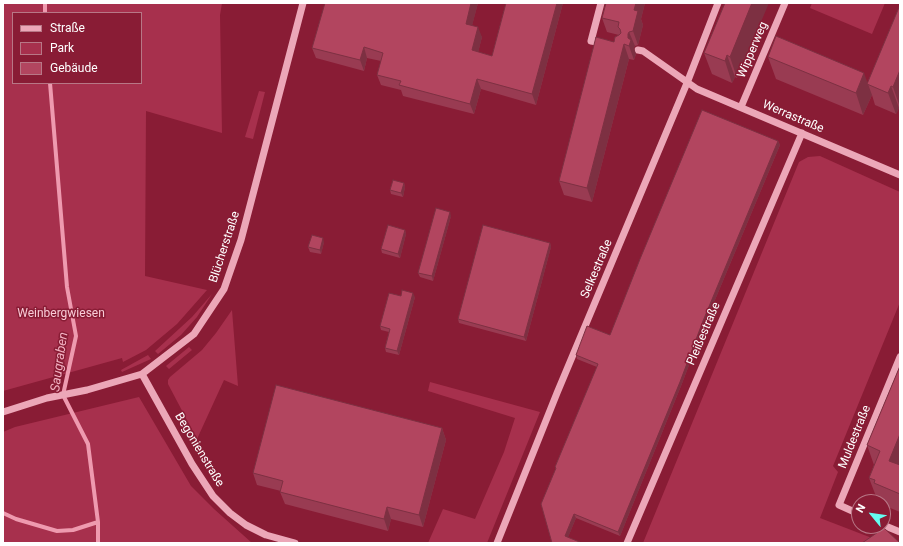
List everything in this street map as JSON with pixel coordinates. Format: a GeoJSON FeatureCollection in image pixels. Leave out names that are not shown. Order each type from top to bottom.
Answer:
{"type":"FeatureCollection","features":[{"type":"Feature","properties":{"kind":"street","name":"Blücherstraße"},"geometry":{"type":"LineString","coordinates":[[3,412],[47,398],[87,390],[142,374],[194,334],[224,289],[241,240],[303,3]]}},
{"type":"Feature","properties":{"kind":"street"},"geometry":{"type":"LineString","coordinates":[[601,3],[591,41],[614,44]]}},
{"type":"Feature","properties":{"kind":"street","name":"Selkestraße"},"geometry":{"type":"LineString","coordinates":[[497,543],[566,371],[687,83],[718,3]]}},
{"type":"Feature","properties":{"kind":"street","name":"Wipperweg"},"geometry":{"type":"LineString","coordinates":[[741,106],[785,3]]}},
{"type":"Feature","properties":{"kind":"street","name":"Werrastraße"},"geometry":{"type":"LineString","coordinates":[[638,50],[643,51],[697,89],[741,106],[802,133],[899,171]]}},
{"type":"Feature","properties":{"kind":"street","name":"Pleißestraße"},"geometry":{"type":"LineString","coordinates":[[627,543],[802,133]]}},
{"type":"Feature","properties":{"kind":"street","name":"Muldestraße"},"geometry":{"type":"LineString","coordinates":[[851,510],[839,505],[900,357]]}},
{"type":"Feature","properties":{"kind":"street","name":"Begonienstraße"},"geometry":{"type":"LineString","coordinates":[[142,374],[195,469],[213,496],[230,513],[246,525],[266,535],[295,543]]}},
{"type":"Feature","properties":{"kind":"green space","name":"Weinbergwiesen"},"geometry":{"type":"Polygon","coordinates":[[[3,3],[222,3],[220,15],[222,133],[146,111],[145,276],[207,290],[177,324],[146,350],[123,362],[122,358],[3,391],[3,3]]]}},
{"type":"Feature","properties":{"kind":"green space"},"geometry":{"type":"Polygon","coordinates":[[[812,3],[885,3],[872,34],[810,8],[812,3]]]}},
{"type":"Feature","properties":{"kind":"green space"},"geometry":{"type":"Polygon","coordinates":[[[259,91],[265,92],[253,139],[245,137],[259,91]]]}},
{"type":"Feature","properties":{"kind":"green space"},"geometry":{"type":"Polygon","coordinates":[[[820,156],[900,192],[900,302],[833,466],[838,472],[820,518],[851,530],[851,534],[862,534],[885,543],[643,543],[799,162],[808,157],[820,156]]]}},
{"type":"Feature","properties":{"kind":"green space"},"geometry":{"type":"Polygon","coordinates":[[[212,294],[197,317],[181,335],[158,354],[155,351],[192,317],[212,294]]]}},
{"type":"Feature","properties":{"kind":"green space"},"geometry":{"type":"Polygon","coordinates":[[[232,310],[238,386],[224,380],[197,439],[168,384],[168,380],[202,350],[232,310]]]}},
{"type":"Feature","properties":{"kind":"green space"},"geometry":{"type":"Polygon","coordinates":[[[189,347],[192,350],[169,369],[166,366],[189,347]]]}},
{"type":"Feature","properties":{"kind":"green space"},"geometry":{"type":"Polygon","coordinates":[[[148,355],[151,359],[122,372],[121,370],[148,355]]]}},
{"type":"Feature","properties":{"kind":"green space"},"geometry":{"type":"Polygon","coordinates":[[[430,382],[540,412],[487,543],[428,543],[443,509],[475,519],[504,452],[515,418],[428,391],[430,382]]]}},
{"type":"Feature","properties":{"kind":"green space"},"geometry":{"type":"Polygon","coordinates":[[[139,397],[191,486],[252,543],[3,543],[3,432],[15,427],[139,397]]]}},
{"type":"Feature","properties":{"kind":"building"},"geometry":{"type":"Polygon","coordinates":[[[325,3],[471,3],[466,24],[478,27],[472,50],[492,56],[506,3],[557,3],[532,94],[477,79],[470,104],[399,85],[401,81],[377,75],[383,53],[364,47],[360,60],[312,48],[325,3]]]}},
{"type":"Feature","properties":{"kind":"building"},"geometry":{"type":"Polygon","coordinates":[[[606,3],[636,3],[634,10],[638,11],[633,31],[629,32],[628,34],[628,38],[631,40],[629,46],[624,44],[587,188],[559,181],[596,37],[614,42],[615,37],[621,33],[618,27],[619,22],[602,18],[606,3]]]}},
{"type":"Feature","properties":{"kind":"building"},"geometry":{"type":"Polygon","coordinates":[[[725,3],[752,3],[730,57],[727,55],[725,61],[704,53],[725,3]]]}},
{"type":"Feature","properties":{"kind":"building"},"geometry":{"type":"Polygon","coordinates":[[[900,5],[900,70],[893,87],[891,86],[888,93],[867,84],[900,5]]]}},
{"type":"Feature","properties":{"kind":"building"},"geometry":{"type":"Polygon","coordinates":[[[776,36],[864,73],[856,93],[768,57],[776,36]]]}},
{"type":"Feature","properties":{"kind":"building"},"geometry":{"type":"Polygon","coordinates":[[[702,110],[778,141],[703,321],[680,382],[618,532],[574,514],[565,536],[582,543],[552,543],[541,504],[598,364],[576,355],[587,326],[610,335],[702,110]]]}},
{"type":"Feature","properties":{"kind":"building"},"geometry":{"type":"Polygon","coordinates":[[[393,180],[404,183],[401,193],[390,190],[393,180]]]}},
{"type":"Feature","properties":{"kind":"building"},"geometry":{"type":"Polygon","coordinates":[[[436,208],[450,212],[432,276],[418,273],[436,208]]]}},
{"type":"Feature","properties":{"kind":"building"},"geometry":{"type":"Polygon","coordinates":[[[388,225],[405,230],[398,254],[381,249],[388,225]]]}},
{"type":"Feature","properties":{"kind":"building"},"geometry":{"type":"Polygon","coordinates":[[[483,225],[550,243],[524,337],[458,319],[483,225]]]}},
{"type":"Feature","properties":{"kind":"building"},"geometry":{"type":"Polygon","coordinates":[[[312,235],[323,238],[320,250],[308,247],[312,235]]]}},
{"type":"Feature","properties":{"kind":"building"},"geometry":{"type":"Polygon","coordinates":[[[402,290],[413,293],[397,351],[385,348],[390,329],[380,326],[389,293],[401,296],[402,290]]]}},
{"type":"Feature","properties":{"kind":"building"},"geometry":{"type":"Polygon","coordinates":[[[900,366],[900,434],[889,461],[900,465],[900,494],[874,483],[875,480],[869,478],[880,451],[867,445],[900,366]]]}},
{"type":"Feature","properties":{"kind":"building"},"geometry":{"type":"Polygon","coordinates":[[[276,385],[442,428],[419,515],[387,507],[384,519],[280,492],[283,481],[253,473],[276,385]]]}},
{"type":"Feature","properties":{"kind":"building"},"geometry":{"type":"Polygon","coordinates":[[[875,534],[890,534],[900,543],[862,543],[875,534]]]}},
{"type":"Feature","properties":{"kind":"waterway","name":"Saugraben"},"geometry":{"type":"LineString","coordinates":[[45,3],[45,12]]}},
{"type":"Feature","properties":{"kind":"waterway","name":"Saugraben"},"geometry":{"type":"LineString","coordinates":[[50,84],[67,287],[76,336],[63,395],[88,444],[98,522],[98,543]]}},
{"type":"Feature","properties":{"kind":"waterway"},"geometry":{"type":"LineString","coordinates":[[3,513],[16,519],[57,531],[73,530],[98,522]]}}]}
